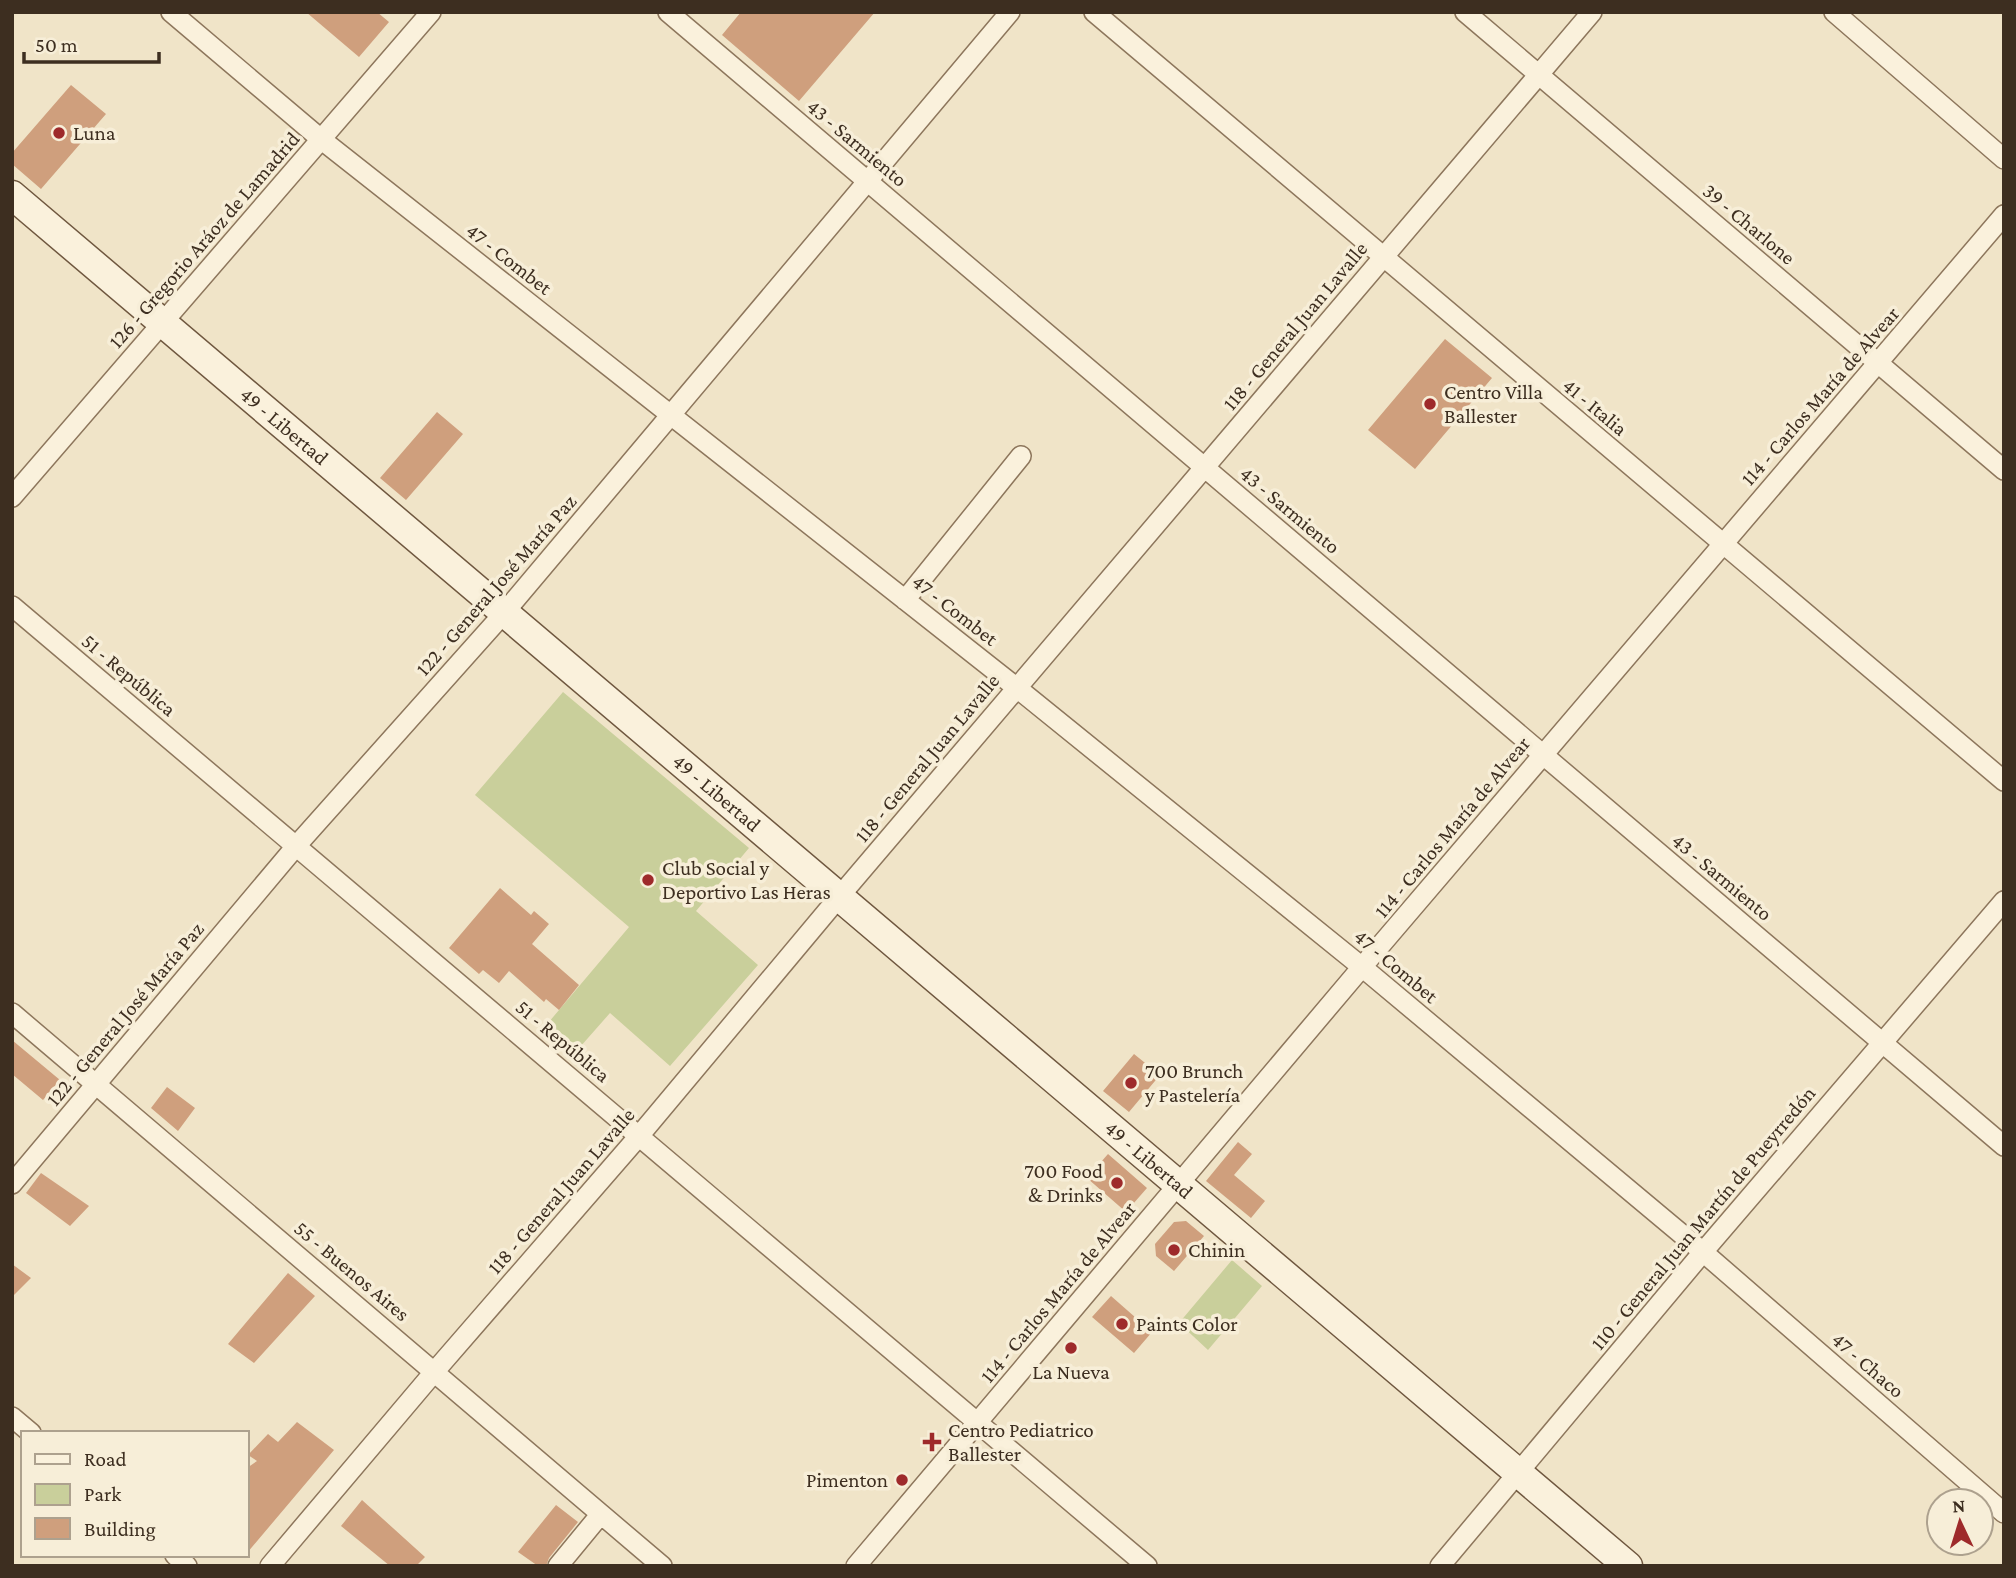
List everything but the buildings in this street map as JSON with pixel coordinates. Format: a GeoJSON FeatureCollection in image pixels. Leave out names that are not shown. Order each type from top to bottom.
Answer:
{"type":"FeatureCollection","features":[{"type":"Feature","properties":{"kind":"street","name":"47 - Combet"},"geometry":{"type":"LineString","coordinates":[[171,12],[322,140],[1017,688],[1362,967],[1703,1252]]}},
{"type":"Feature","properties":{"kind":"street","name":"126 - Gregorio Aráoz de Lamadrid"},"geometry":{"type":"LineString","coordinates":[[12,497],[430,12]]}},
{"type":"Feature","properties":{"kind":"street","name":"43 - Sarmiento"},"geometry":{"type":"LineString","coordinates":[[668,12],[2004,1146]]}},
{"type":"Feature","properties":{"kind":"street","name":"122 - General José María Paz"},"geometry":{"type":"LineString","coordinates":[[12,1184],[297,845],[504,613],[1010,12]]}},
{"type":"Feature","properties":{"kind":"street","name":"41 - Italia"},"geometry":{"type":"LineString","coordinates":[[1094,12],[2004,781]]}},
{"type":"Feature","properties":{"kind":"street","name":"39 - Charlone"},"geometry":{"type":"LineString","coordinates":[[1465,12],[2004,470]]}},
{"type":"Feature","properties":{"kind":"street","name":"118 - General Juan Lavalle"},"geometry":{"type":"LineString","coordinates":[[270,1566],[639,1136],[1592,12]]}},
{"type":"Feature","properties":{"kind":"street"},"geometry":{"type":"LineString","coordinates":[[1835,12],[2004,159]]}},
{"type":"Feature","properties":{"kind":"street","name":"49 - Libertad"},"geometry":{"type":"LineString","coordinates":[[12,195],[1628,1566]]}},
{"type":"Feature","properties":{"kind":"street","name":"114 - Carlos María de Alvear"},"geometry":{"type":"LineString","coordinates":[[856,1566],[1362,967],[2004,215]]}},
{"type":"Feature","properties":{"kind":"street"},"geometry":{"type":"LineString","coordinates":[[905,600],[1021,456]]}},
{"type":"Feature","properties":{"kind":"street","name":"51 - República"},"geometry":{"type":"LineString","coordinates":[[12,606],[1147,1566]]}},
{"type":"Feature","properties":{"kind":"street","name":"110 - General Juan Martín de Pueyrredón"},"geometry":{"type":"LineString","coordinates":[[1440,1566],[1703,1252],[2004,901]]}},
{"type":"Feature","properties":{"kind":"street","name":"55 - Buenos Aires"},"geometry":{"type":"LineString","coordinates":[[12,1013],[662,1566]]}},
{"type":"Feature","properties":{"kind":"street","name":"47 - Chaco"},"geometry":{"type":"LineString","coordinates":[[1703,1252],[2004,1513]]}},
{"type":"Feature","properties":{"kind":"street"},"geometry":{"type":"LineString","coordinates":[[12,1417],[29,1431]]}},
{"type":"Feature","properties":{"kind":"street"},"geometry":{"type":"LineString","coordinates":[[558,1566],[600,1515]]}},
{"type":"Feature","properties":{"kind":"green space","name":"Club Social y Deportivo Las Heras"},"geometry":{"type":"Polygon","coordinates":[[[563,692],[749,848],[696,911],[758,965],[670,1066],[610,1013],[573,1055],[543,1029],[629,927],[475,795],[563,692]]]}},
{"type":"Feature","properties":{"kind":"green space"},"geometry":{"type":"Polygon","coordinates":[[[1232,1260],[1262,1286],[1208,1350],[1179,1323],[1232,1260]]]}},
{"type":"Feature","properties":{"kind":"place","name":"Luna"},"geometry":{"type":"Point","coordinates":[59,133]}},
{"type":"Feature","properties":{"kind":"place","name":"Centro Villa Ballester"},"geometry":{"type":"Point","coordinates":[1430,404]}},
{"type":"Feature","properties":{"kind":"place","name":"Club Social y Deportivo Las Heras"},"geometry":{"type":"Point","coordinates":[648,880]}},
{"type":"Feature","properties":{"kind":"place","name":"700 Brunch y Pastelería"},"geometry":{"type":"Point","coordinates":[1131,1083]}},
{"type":"Feature","properties":{"kind":"place","name":"700 Food & Drinks"},"geometry":{"type":"Point","coordinates":[1117,1183]}},
{"type":"Feature","properties":{"kind":"place","name":"Chinin"},"geometry":{"type":"Point","coordinates":[1174,1250]}},
{"type":"Feature","properties":{"kind":"place","name":"Paints Color"},"geometry":{"type":"Point","coordinates":[1122,1324]}},
{"type":"Feature","properties":{"kind":"place","name":"La Nueva"},"geometry":{"type":"Point","coordinates":[1071,1348]}},
{"type":"Feature","properties":{"kind":"place","name":"Centro Pediatrico Ballester"},"geometry":{"type":"Point","coordinates":[932,1442]}},
{"type":"Feature","properties":{"kind":"place","name":"Pimenton"},"geometry":{"type":"Point","coordinates":[902,1480]}}]}
